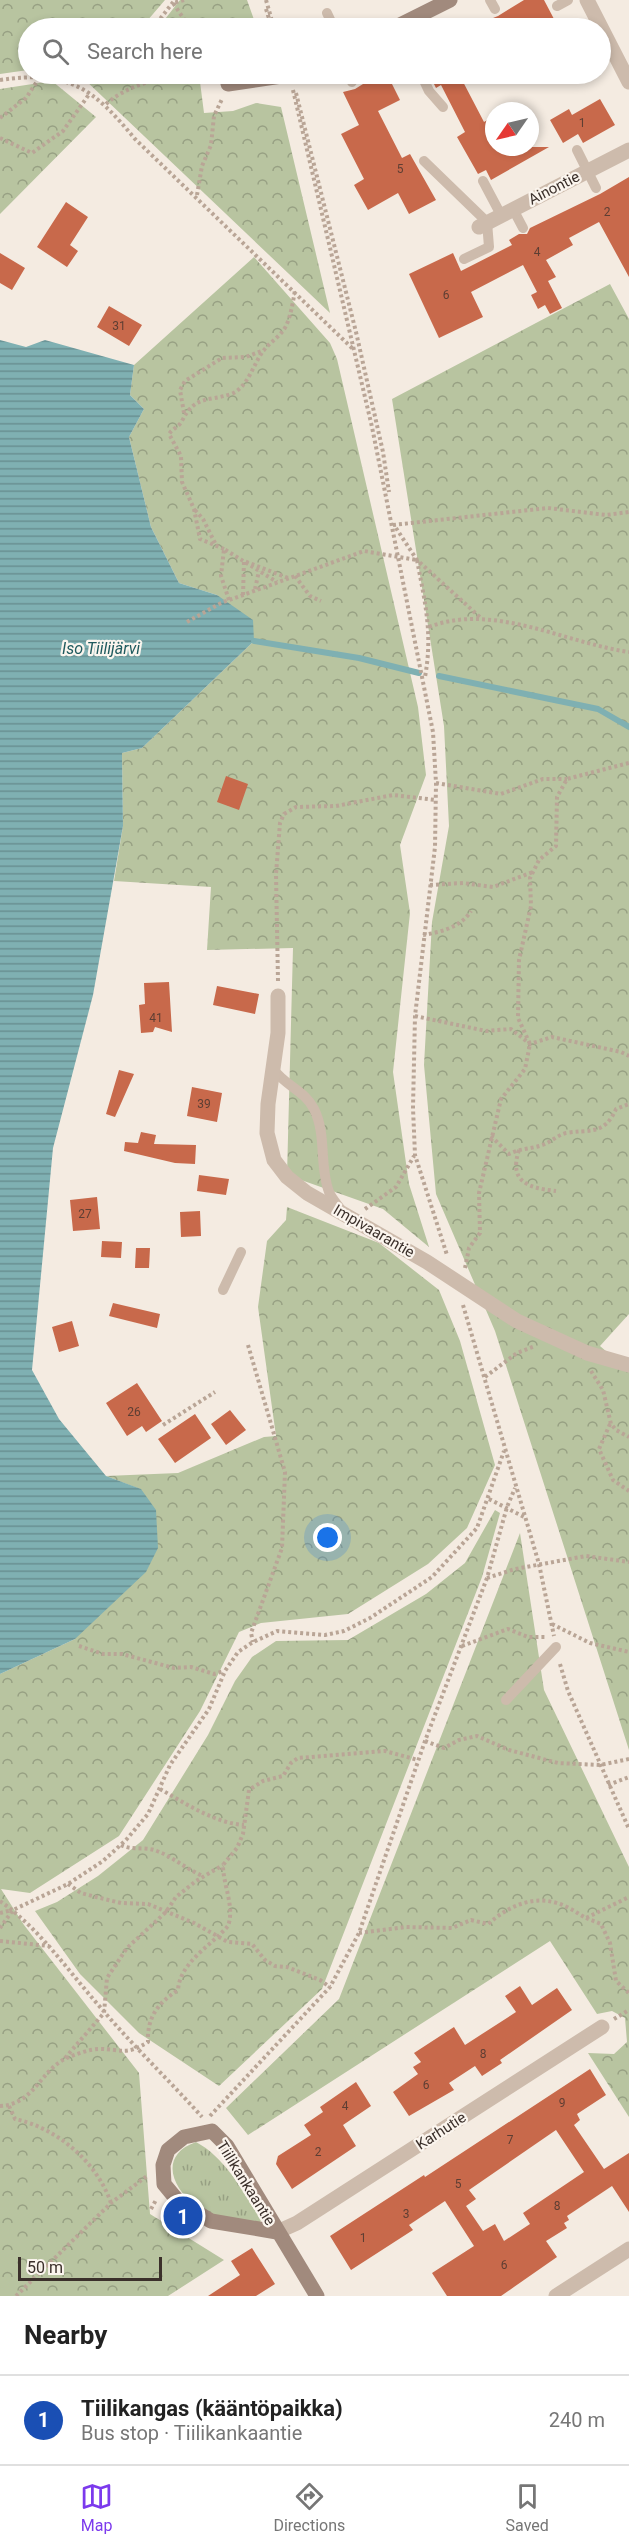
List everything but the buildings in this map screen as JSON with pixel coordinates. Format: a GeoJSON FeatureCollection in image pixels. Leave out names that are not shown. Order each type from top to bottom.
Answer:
{"type":"FeatureCollection","features":[{"type":"Feature","properties":{"kind":"street"},"geometry":{"type":"LineString","coordinates":[[587,0],[596,18]]}},
{"type":"Feature","properties":{"kind":"street"},"geometry":{"type":"LineString","coordinates":[[416,18],[445,1]]}},
{"type":"Feature","properties":{"kind":"street"},"geometry":{"type":"LineString","coordinates":[[611,47],[629,82]]}},
{"type":"Feature","properties":{"kind":"street","name":"Ainontie"},"geometry":{"type":"LineString","coordinates":[[483,225],[629,150]]}},
{"type":"Feature","properties":{"kind":"street","name":"Impivaarantie"},"geometry":{"type":"LineString","coordinates":[[278,996],[279,1033],[268,1104],[267,1133],[274,1161],[287,1177],[300,1188],[456,1281],[517,1321],[587,1353],[629,1365]]}},
{"type":"Feature","properties":{"kind":"street","name":"Karhutie"},"geometry":{"type":"LineString","coordinates":[[278,2232],[297,2223],[602,2027]]}},
{"type":"Feature","properties":{"kind":"street","name":"Tiilikankaantie"},"geometry":{"type":"LineString","coordinates":[[278,2232],[211,2221],[178,2201],[164,2184],[162,2165],[168,2150],[184,2138],[212,2131],[227,2146],[317,2296]]}},
{"type":"Feature","properties":{"kind":"street"},"geometry":{"type":"LineString","coordinates":[[556,2296],[629,2249]]}},
{"type":"Feature","properties":{"kind":"lane"},"geometry":{"type":"LineString","coordinates":[[557,6],[568,0]]}},
{"type":"Feature","properties":{"kind":"lane"},"geometry":{"type":"LineString","coordinates":[[327,13],[329,18]]}},
{"type":"Feature","properties":{"kind":"lane"},"geometry":{"type":"LineString","coordinates":[[426,84],[443,107]]}},
{"type":"Feature","properties":{"kind":"lane"},"geometry":{"type":"LineString","coordinates":[[576,150],[596,188]]}},
{"type":"Feature","properties":{"kind":"lane"},"geometry":{"type":"LineString","coordinates":[[424,161],[483,225],[489,247],[464,259]]}},
{"type":"Feature","properties":{"kind":"lane"},"geometry":{"type":"LineString","coordinates":[[483,181],[507,212],[523,228]]}},
{"type":"Feature","properties":{"kind":"lane"},"geometry":{"type":"LineString","coordinates":[[274,1071],[303,1093],[315,1110],[322,1137],[326,1180],[330,1194],[349,1216]]}},
{"type":"Feature","properties":{"kind":"lane"},"geometry":{"type":"LineString","coordinates":[[223,1290],[241,1252]]}},
{"type":"Feature","properties":{"kind":"lane"},"geometry":{"type":"LineString","coordinates":[[506,1700],[556,1647]]}},
{"type":"Feature","properties":{"kind":"path"},"geometry":{"type":"LineString","coordinates":[[161,18],[174,1],[184,0]]}},
{"type":"Feature","properties":{"kind":"path"},"geometry":{"type":"LineString","coordinates":[[265,0],[270,18]]}},
{"type":"Feature","properties":{"kind":"path"},"geometry":{"type":"LineString","coordinates":[[174,1],[184,18]]}},
{"type":"Feature","properties":{"kind":"path"},"geometry":{"type":"LineString","coordinates":[[0,80],[18,79]]}},
{"type":"Feature","properties":{"kind":"path"},"geometry":{"type":"LineString","coordinates":[[0,118],[26,98],[35,84]]}},
{"type":"Feature","properties":{"kind":"path"},"geometry":{"type":"LineString","coordinates":[[69,84],[90,93],[106,104],[135,139],[354,349]]}},
{"type":"Feature","properties":{"kind":"path"},"geometry":{"type":"LineString","coordinates":[[106,104],[141,84]]}},
{"type":"Feature","properties":{"kind":"path"},"geometry":{"type":"LineString","coordinates":[[197,196],[202,166],[211,145],[214,116],[228,84]]}},
{"type":"Feature","properties":{"kind":"path"},"geometry":{"type":"LineString","coordinates":[[294,84],[400,556],[433,732],[436,783],[435,847],[415,1016],[412,1108],[415,1155],[456,1281],[526,1518],[489,1499]]}},
{"type":"Feature","properties":{"kind":"path"},"geometry":{"type":"LineString","coordinates":[[295,84],[383,452],[393,525],[417,560],[482,618]]}},
{"type":"Feature","properties":{"kind":"path"},"geometry":{"type":"LineString","coordinates":[[0,138],[32,153],[63,131],[90,93]]}},
{"type":"Feature","properties":{"kind":"path"},"geometry":{"type":"LineString","coordinates":[[278,582],[214,543],[200,539],[194,509],[182,482],[181,456],[169,434],[182,422],[184,413],[180,390],[185,381],[222,358],[246,357],[264,350],[279,338],[286,326],[295,290]]}},
{"type":"Feature","properties":{"kind":"path"},"geometry":{"type":"LineString","coordinates":[[184,413],[199,401],[232,394],[246,381],[264,350]]}},
{"type":"Feature","properties":{"kind":"path"},"geometry":{"type":"LineString","coordinates":[[393,525],[548,508],[606,514],[629,512]]}},
{"type":"Feature","properties":{"kind":"path"},"geometry":{"type":"LineString","coordinates":[[194,509],[203,519],[214,543]]}},
{"type":"Feature","properties":{"kind":"path"},"geometry":{"type":"LineString","coordinates":[[224,549],[221,576],[229,600]]}},
{"type":"Feature","properties":{"kind":"path"},"geometry":{"type":"LineString","coordinates":[[187,622],[229,600],[364,551],[417,560]]}},
{"type":"Feature","properties":{"kind":"path"},"geometry":{"type":"LineString","coordinates":[[417,560],[431,648],[425,680]]}},
{"type":"Feature","properties":{"kind":"path"},"geometry":{"type":"LineString","coordinates":[[244,561],[289,578]]}},
{"type":"Feature","properties":{"kind":"path"},"geometry":{"type":"LineString","coordinates":[[243,595],[244,561]]}},
{"type":"Feature","properties":{"kind":"path"},"geometry":{"type":"LineString","coordinates":[[255,590],[259,572]]}},
{"type":"Feature","properties":{"kind":"path"},"geometry":{"type":"LineString","coordinates":[[295,576],[310,596],[321,601]]}},
{"type":"Feature","properties":{"kind":"path"},"geometry":{"type":"LineString","coordinates":[[429,627],[441,622],[482,618],[540,629],[597,647],[629,651]]}},
{"type":"Feature","properties":{"kind":"path"},"geometry":{"type":"LineString","coordinates":[[436,783],[501,794],[543,779],[567,779],[629,763]]}},
{"type":"Feature","properties":{"kind":"path"},"geometry":{"type":"LineString","coordinates":[[456,1281],[468,1263],[469,1248],[480,1233],[479,1192],[501,1099],[525,1069],[530,1044],[518,1018],[518,975],[531,906],[530,878],[539,860],[556,846],[557,797],[567,779]]}},
{"type":"Feature","properties":{"kind":"path"},"geometry":{"type":"LineString","coordinates":[[278,996],[276,874],[280,823],[284,814],[296,807],[336,806],[393,795],[436,800]]}},
{"type":"Feature","properties":{"kind":"path"},"geometry":{"type":"LineString","coordinates":[[430,885],[463,884],[494,887],[533,872]]}},
{"type":"Feature","properties":{"kind":"path"},"geometry":{"type":"LineString","coordinates":[[423,935],[454,926],[466,919],[471,911]]}},
{"type":"Feature","properties":{"kind":"path"},"geometry":{"type":"LineString","coordinates":[[415,1016],[486,1031],[511,1029],[530,1044]]}},
{"type":"Feature","properties":{"kind":"path"},"geometry":{"type":"LineString","coordinates":[[530,1044],[552,1037],[621,1052],[629,1056]]}},
{"type":"Feature","properties":{"kind":"path"},"geometry":{"type":"LineString","coordinates":[[491,1136],[509,1154],[519,1149],[546,1144],[564,1133],[591,1133],[599,1130],[612,1118],[616,1109],[629,1104]]}},
{"type":"Feature","properties":{"kind":"path"},"geometry":{"type":"LineString","coordinates":[[519,1149],[515,1162],[520,1178],[531,1188],[556,1191]]}},
{"type":"Feature","properties":{"kind":"path"},"geometry":{"type":"LineString","coordinates":[[349,1216],[396,1187],[415,1155]]}},
{"type":"Feature","properties":{"kind":"path"},"geometry":{"type":"LineString","coordinates":[[485,1377],[517,1353],[553,1339]]}},
{"type":"Feature","properties":{"kind":"path"},"geometry":{"type":"LineString","coordinates":[[248,1345],[285,1472],[282,1548],[251,1633],[253,1642]]}},
{"type":"Feature","properties":{"kind":"path"},"geometry":{"type":"LineString","coordinates":[[587,1353],[592,1375],[603,1390],[610,1424],[615,1430],[629,1437]]}},
{"type":"Feature","properties":{"kind":"path"},"geometry":{"type":"LineString","coordinates":[[163,1425],[215,1392]]}},
{"type":"Feature","properties":{"kind":"path"},"geometry":{"type":"LineString","coordinates":[[610,1424],[599,1449],[614,1480],[629,1491]]}},
{"type":"Feature","properties":{"kind":"path"},"geometry":{"type":"LineString","coordinates":[[0,1913],[13,1910],[68,1884],[103,1861],[121,1845],[148,1814],[170,1765],[209,1709],[225,1671],[238,1652],[253,1642],[277,1632],[295,1630],[326,1635],[344,1631],[370,1618],[432,1577],[452,1558],[477,1528],[505,1449]]}},
{"type":"Feature","properties":{"kind":"path"},"geometry":{"type":"LineString","coordinates":[[0,1901],[13,1910],[50,1946],[66,1968],[136,2049],[205,2120],[235,2091],[330,1987],[359,1933],[418,1760],[487,1578],[507,1507],[516,1487]]}},
{"type":"Feature","properties":{"kind":"path"},"geometry":{"type":"LineString","coordinates":[[487,1578],[539,1564],[586,1556],[629,1562]]}},
{"type":"Feature","properties":{"kind":"path"},"geometry":{"type":"LineString","coordinates":[[552,1624],[590,1643],[629,1652]]}},
{"type":"Feature","properties":{"kind":"path"},"geometry":{"type":"LineString","coordinates":[[462,1646],[508,1629],[541,1639],[553,1633]]}},
{"type":"Feature","properties":{"kind":"path"},"geometry":{"type":"LineString","coordinates":[[79,1646],[103,1654],[122,1653],[174,1668],[191,1667],[214,1674],[225,1671]]}},
{"type":"Feature","properties":{"kind":"path"},"geometry":{"type":"LineString","coordinates":[[425,1741],[444,1748],[459,1740],[477,1736],[509,1750],[558,1763],[600,1765],[629,1759]]}},
{"type":"Feature","properties":{"kind":"path"},"geometry":{"type":"LineString","coordinates":[[0,2106],[9,2106],[24,2098],[64,2059],[104,2013],[107,1978],[127,1948],[166,1912],[176,1898],[203,1876],[223,1865],[239,1845],[250,1787],[263,1780],[284,1776],[291,1763],[298,1758],[385,1751],[418,1760]]}},
{"type":"Feature","properties":{"kind":"path"},"geometry":{"type":"LineString","coordinates":[[600,1765],[629,1829]]}},
{"type":"Feature","properties":{"kind":"path"},"geometry":{"type":"LineString","coordinates":[[608,1785],[629,1777]]}},
{"type":"Feature","properties":{"kind":"path"},"geometry":{"type":"LineString","coordinates":[[159,1789],[212,1817],[229,1824],[243,1825]]}},
{"type":"Feature","properties":{"kind":"path"},"geometry":{"type":"LineString","coordinates":[[121,1845],[128,1849],[141,1847],[158,1851],[184,1869],[203,1876]]}},
{"type":"Feature","properties":{"kind":"path"},"geometry":{"type":"LineString","coordinates":[[64,2059],[97,2049],[122,2052],[136,2049],[148,2042],[150,2018],[165,1998],[178,1990],[179,1980],[187,1965],[219,1936],[230,1921],[223,1865]]}},
{"type":"Feature","properties":{"kind":"path"},"geometry":{"type":"LineString","coordinates":[[68,1884],[81,1893],[96,1897],[121,1903],[141,1902],[228,1942],[252,1944],[265,1960],[275,1966],[286,1967],[320,1980],[330,1987]]}},
{"type":"Feature","properties":{"kind":"path"},"geometry":{"type":"LineString","coordinates":[[586,1918],[629,1896]]}},
{"type":"Feature","properties":{"kind":"path"},"geometry":{"type":"LineString","coordinates":[[359,1933],[406,1927],[452,1928],[471,1920],[479,1924],[488,1924],[500,1913],[523,1901],[537,1899],[568,1907],[601,1924],[610,1943],[616,1981],[629,1993]]}},
{"type":"Feature","properties":{"kind":"path"},"geometry":{"type":"LineString","coordinates":[[0,1928],[13,1910]]}},
{"type":"Feature","properties":{"kind":"path"},"geometry":{"type":"LineString","coordinates":[[0,1941],[50,1946]]}},
{"type":"Feature","properties":{"kind":"path"},"geometry":{"type":"LineString","coordinates":[[9,2106],[15,2119],[54,2133],[87,2164],[105,2186],[111,2204]]}},
{"type":"Feature","properties":{"kind":"path"},"geometry":{"type":"LineString","coordinates":[[16,2296],[111,2204],[162,2165]]}},
{"type":"Feature","properties":{"kind":"green space"},"geometry":{"type":"Polygon","coordinates":[[[0,0],[165,0],[150,18],[18,18],[18,71],[0,74],[0,0]]]}},
{"type":"Feature","properties":{"kind":"green space"},"geometry":{"type":"Polygon","coordinates":[[[180,0],[247,0],[253,18],[166,18],[180,0]]]}},
{"type":"Feature","properties":{"kind":"green space"},"geometry":{"type":"Polygon","coordinates":[[[32,84],[56,84],[96,117],[0,214],[0,89],[32,84]]]}},
{"type":"Feature","properties":{"kind":"green space"},"geometry":{"type":"Polygon","coordinates":[[[89,84],[200,84],[204,113],[233,111],[256,103],[281,107],[330,313],[89,84]]]}},
{"type":"Feature","properties":{"kind":"green space"},"geometry":{"type":"Polygon","coordinates":[[[254,257],[330,343],[337,359],[418,707],[426,775],[400,845],[410,913],[393,1072],[409,1184],[429,1247],[383,1209],[287,1175],[293,948],[207,950],[211,887],[114,881],[123,826],[122,753],[142,748],[254,641],[217,595],[179,583],[151,527],[129,437],[144,409],[130,395],[134,365],[254,257]]]}},
{"type":"Feature","properties":{"kind":"green space"},"geometry":{"type":"Polygon","coordinates":[[[610,284],[629,319],[629,1314],[600,1346],[629,1371],[629,1750],[495,1331],[436,1194],[424,1065],[432,922],[449,826],[444,726],[392,399],[610,284]]]}},
{"type":"Feature","properties":{"kind":"green space"},"geometry":{"type":"Polygon","coordinates":[[[287,1207],[379,1243],[439,1290],[460,1341],[495,1465],[467,1528],[428,1564],[348,1614],[261,1623],[239,1632],[200,1711],[119,1836],[30,1893],[1,1889],[24,1925],[139,2073],[150,2214],[224,2260],[168,2296],[0,2296],[0,1674],[75,1639],[140,1489],[106,1476],[178,1473],[264,1437],[276,1436],[258,1307],[267,1241],[286,1220],[287,1207]]]}},
{"type":"Feature","properties":{"kind":"green space"},"geometry":{"type":"Polygon","coordinates":[[[495,1510],[500,1513],[482,1577],[322,1989],[219,2086],[139,2033],[80,1974],[35,1911],[57,1902],[98,1876],[143,1840],[208,1735],[235,1681],[252,1657],[276,1641],[348,1640],[426,1594],[465,1563],[495,1510]]]}},
{"type":"Feature","properties":{"kind":"green space"},"geometry":{"type":"Polygon","coordinates":[[[520,1533],[544,1690],[629,1867],[629,2117],[588,2053],[614,2054],[627,2042],[625,2018],[612,2011],[597,2014],[550,1941],[248,2135],[226,2108],[339,1999],[520,1533]]]}},
{"type":"Feature","properties":{"kind":"green space"},"geometry":{"type":"Polygon","coordinates":[[[196,2142],[216,2157],[233,2176],[261,2220],[259,2225],[218,2216],[203,2210],[180,2190],[175,2181],[173,2163],[184,2148],[196,2142]]]}},
{"type":"Feature","properties":{"kind":"water","name":"Iso Tiilijärvi"},"geometry":{"type":"Polygon","coordinates":[[[0,340],[26,347],[45,340],[134,365],[130,395],[144,409],[129,437],[151,527],[179,583],[217,595],[253,620],[254,641],[142,748],[122,753],[123,826],[93,995],[53,1148],[32,1370],[59,1419],[106,1476],[141,1489],[156,1510],[158,1548],[146,1572],[75,1639],[0,1674],[0,340]]]}},
{"type":"Feature","properties":{"kind":"waterway"},"geometry":{"type":"LineString","coordinates":[[254,641],[359,658],[419,673]]}},
{"type":"Feature","properties":{"kind":"waterway"},"geometry":{"type":"LineString","coordinates":[[439,676],[598,709],[629,727]]}},
{"type":"Feature","properties":{"kind":"place","name":"Tiilikangas (kääntöpaikka)"},"geometry":{"type":"Point","coordinates":[183,2216]}}]}
